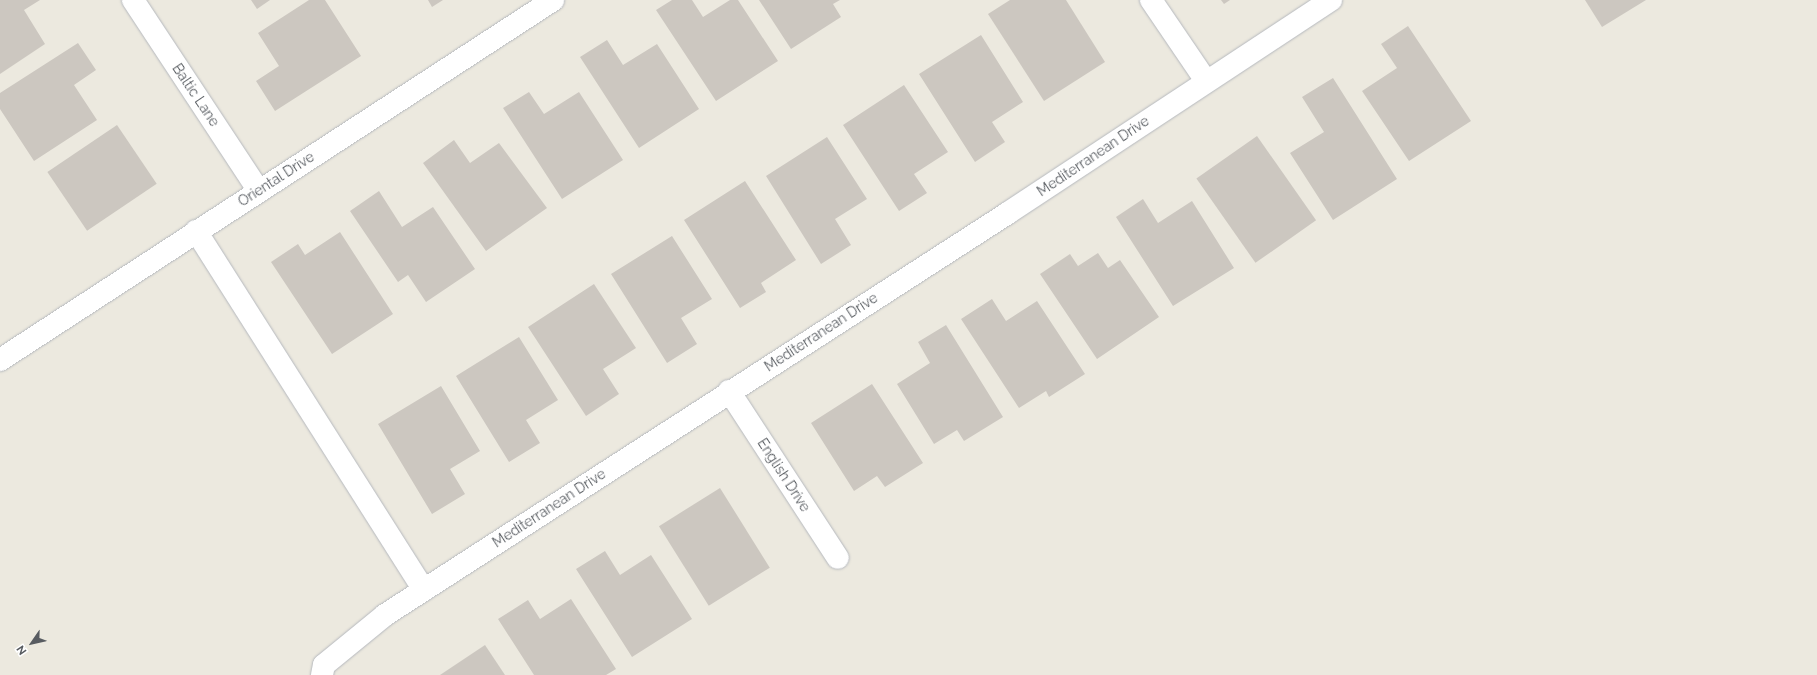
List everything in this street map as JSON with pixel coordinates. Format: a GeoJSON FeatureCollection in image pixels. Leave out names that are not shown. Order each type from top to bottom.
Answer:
{"type":"FeatureCollection","features":[{"type":"Feature","properties":{"kind":"street","name":"Baltic Lane"},"geometry":{"type":"LineString","coordinates":[[133,0],[259,191]]}},
{"type":"Feature","properties":{"kind":"street","name":"Oriental Drive"},"geometry":{"type":"LineString","coordinates":[[0,360],[553,0]]}},
{"type":"Feature","properties":{"kind":"street"},"geometry":{"type":"LineString","coordinates":[[1151,0],[1206,81]]}},
{"type":"Feature","properties":{"kind":"street","name":"Mediterranean Drive"},"geometry":{"type":"LineString","coordinates":[[322,675],[324,665],[386,615],[729,391],[1001,217],[1331,0]]}},
{"type":"Feature","properties":{"kind":"street"},"geometry":{"type":"LineString","coordinates":[[196,231],[424,590]]}},
{"type":"Feature","properties":{"kind":"street","name":"English Drive"},"geometry":{"type":"LineString","coordinates":[[729,391],[838,558]]}},
{"type":"Feature","properties":{"kind":"building"},"geometry":{"type":"Polygon","coordinates":[[[0,0],[40,0],[24,10],[45,44],[0,74],[0,0]]]}},
{"type":"Feature","properties":{"kind":"building"},"geometry":{"type":"Polygon","coordinates":[[[251,0],[270,0],[257,9],[251,0]]]}},
{"type":"Feature","properties":{"kind":"building"},"geometry":{"type":"Polygon","coordinates":[[[309,0],[325,0],[361,56],[275,111],[256,81],[279,66],[258,33],[309,0]]]}},
{"type":"Feature","properties":{"kind":"building"},"geometry":{"type":"Polygon","coordinates":[[[428,0],[443,0],[432,7],[428,0]]]}},
{"type":"Feature","properties":{"kind":"building"},"geometry":{"type":"Polygon","coordinates":[[[672,0],[692,0],[703,17],[730,0],[738,0],[778,61],[716,101],[656,10],[672,0]]]}},
{"type":"Feature","properties":{"kind":"building"},"geometry":{"type":"Polygon","coordinates":[[[759,0],[840,0],[833,4],[841,17],[791,49],[759,0]]]}},
{"type":"Feature","properties":{"kind":"building"},"geometry":{"type":"Polygon","coordinates":[[[1010,0],[1066,0],[1105,62],[1044,101],[988,14],[1010,0]]]}},
{"type":"Feature","properties":{"kind":"building"},"geometry":{"type":"Polygon","coordinates":[[[1221,0],[1230,0],[1224,4],[1221,0]]]}},
{"type":"Feature","properties":{"kind":"building"},"geometry":{"type":"Polygon","coordinates":[[[1585,0],[1646,0],[1602,27],[1585,0]]]}},
{"type":"Feature","properties":{"kind":"building"},"geometry":{"type":"Polygon","coordinates":[[[1408,26],[1471,121],[1409,161],[1362,91],[1397,68],[1381,44],[1408,26]]]}},
{"type":"Feature","properties":{"kind":"building"},"geometry":{"type":"Polygon","coordinates":[[[981,35],[1023,102],[992,122],[1005,142],[975,162],[919,74],[981,35]]]}},
{"type":"Feature","properties":{"kind":"building"},"geometry":{"type":"Polygon","coordinates":[[[607,40],[623,65],[657,44],[699,109],[639,148],[580,57],[607,40]]]}},
{"type":"Feature","properties":{"kind":"building"},"geometry":{"type":"Polygon","coordinates":[[[78,43],[96,70],[74,85],[97,120],[34,161],[0,109],[0,93],[78,43]]]}},
{"type":"Feature","properties":{"kind":"building"},"geometry":{"type":"Polygon","coordinates":[[[1333,78],[1397,179],[1333,220],[1290,153],[1324,132],[1302,97],[1333,78]]]}},
{"type":"Feature","properties":{"kind":"building"},"geometry":{"type":"Polygon","coordinates":[[[904,85],[948,152],[914,174],[927,193],[899,211],[843,125],[904,85]]]}},
{"type":"Feature","properties":{"kind":"building"},"geometry":{"type":"Polygon","coordinates":[[[529,92],[544,114],[579,92],[623,160],[562,199],[503,108],[529,92]]]}},
{"type":"Feature","properties":{"kind":"building"},"geometry":{"type":"Polygon","coordinates":[[[117,125],[157,184],[87,231],[47,172],[117,125]]]}},
{"type":"Feature","properties":{"kind":"building"},"geometry":{"type":"Polygon","coordinates":[[[1257,136],[1316,220],[1255,263],[1196,178],[1257,136]]]}},
{"type":"Feature","properties":{"kind":"building"},"geometry":{"type":"Polygon","coordinates":[[[827,137],[867,199],[835,219],[851,245],[821,264],[766,176],[827,137]]]}},
{"type":"Feature","properties":{"kind":"building"},"geometry":{"type":"Polygon","coordinates":[[[454,140],[470,163],[499,143],[547,208],[486,251],[423,163],[454,140]]]}},
{"type":"Feature","properties":{"kind":"building"},"geometry":{"type":"Polygon","coordinates":[[[745,181],[796,260],[761,283],[766,292],[740,308],[684,220],[745,181]]]}},
{"type":"Feature","properties":{"kind":"building"},"geometry":{"type":"Polygon","coordinates":[[[379,191],[402,227],[433,207],[475,269],[426,302],[408,275],[398,282],[350,211],[379,191]]]}},
{"type":"Feature","properties":{"kind":"building"},"geometry":{"type":"Polygon","coordinates":[[[1143,199],[1158,223],[1192,201],[1234,268],[1173,306],[1116,217],[1143,199]]]}},
{"type":"Feature","properties":{"kind":"building"},"geometry":{"type":"Polygon","coordinates":[[[340,232],[393,314],[332,354],[271,262],[298,244],[305,255],[340,232]]]}},
{"type":"Feature","properties":{"kind":"building"},"geometry":{"type":"Polygon","coordinates":[[[672,236],[712,299],[681,318],[697,344],[667,363],[611,274],[672,236]]]}},
{"type":"Feature","properties":{"kind":"building"},"geometry":{"type":"Polygon","coordinates":[[[1098,253],[1108,268],[1120,260],[1159,317],[1097,359],[1040,274],[1070,254],[1078,266],[1098,253]]]}},
{"type":"Feature","properties":{"kind":"building"},"geometry":{"type":"Polygon","coordinates":[[[594,284],[636,348],[603,369],[619,394],[586,416],[528,327],[594,284]]]}},
{"type":"Feature","properties":{"kind":"building"},"geometry":{"type":"Polygon","coordinates":[[[992,299],[1006,321],[1037,301],[1085,374],[1049,397],[1046,391],[1019,408],[961,319],[992,299]]]}},
{"type":"Feature","properties":{"kind":"building"},"geometry":{"type":"Polygon","coordinates":[[[946,325],[1003,417],[964,441],[957,430],[934,444],[897,384],[930,363],[918,342],[946,325]]]}},
{"type":"Feature","properties":{"kind":"building"},"geometry":{"type":"Polygon","coordinates":[[[519,337],[558,400],[526,420],[540,443],[509,462],[456,376],[519,337]]]}},
{"type":"Feature","properties":{"kind":"building"},"geometry":{"type":"Polygon","coordinates":[[[872,384],[923,463],[885,487],[877,476],[854,491],[811,423],[872,384]]]}},
{"type":"Feature","properties":{"kind":"building"},"geometry":{"type":"Polygon","coordinates":[[[441,386],[480,451],[450,469],[465,494],[432,514],[378,424],[441,386]]]}},
{"type":"Feature","properties":{"kind":"building"},"geometry":{"type":"Polygon","coordinates":[[[720,488],[770,568],[709,606],[659,526],[720,488]]]}},
{"type":"Feature","properties":{"kind":"building"},"geometry":{"type":"Polygon","coordinates":[[[605,551],[620,575],[651,555],[692,619],[632,657],[576,569],[605,551]]]}},
{"type":"Feature","properties":{"kind":"building"},"geometry":{"type":"Polygon","coordinates":[[[571,599],[616,669],[606,675],[534,675],[498,619],[528,600],[540,619],[571,599]]]}},
{"type":"Feature","properties":{"kind":"building"},"geometry":{"type":"Polygon","coordinates":[[[485,645],[505,675],[440,675],[485,645]]]}}]}
